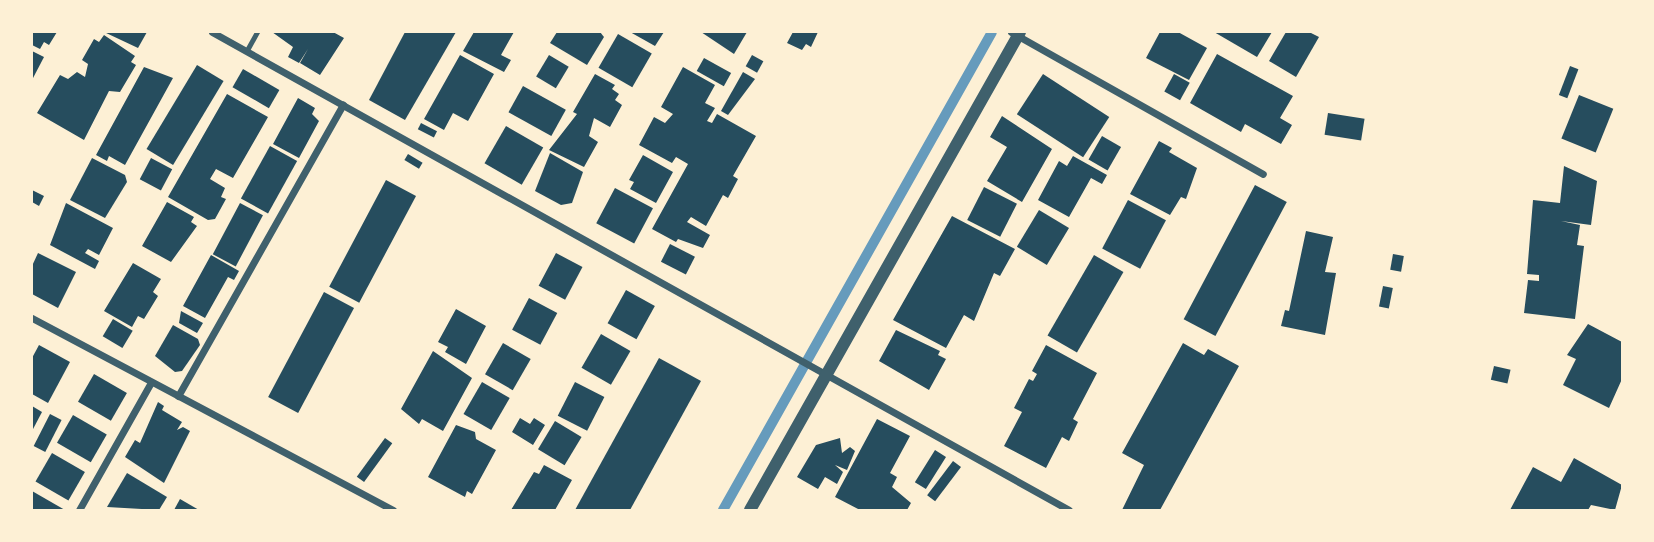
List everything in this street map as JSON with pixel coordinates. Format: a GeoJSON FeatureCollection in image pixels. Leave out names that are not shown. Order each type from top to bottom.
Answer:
{"type":"FeatureCollection","features":[{"type":"Feature","properties":{"kind":"street"},"geometry":{"type":"LineString","coordinates":[[212,32],[1069,510]]}},
{"type":"Feature","properties":{"kind":"street"},"geometry":{"type":"LineString","coordinates":[[750,510],[1016,33],[1263,174]]}},
{"type":"Feature","properties":{"kind":"street"},"geometry":{"type":"LineString","coordinates":[[177,396],[343,104]]}},
{"type":"Feature","properties":{"kind":"street"},"geometry":{"type":"LineString","coordinates":[[32,318],[393,510]]}},
{"type":"Feature","properties":{"kind":"street"},"geometry":{"type":"LineString","coordinates":[[79,510],[151,382]]}},
{"type":"Feature","properties":{"kind":"lane"},"geometry":{"type":"LineString","coordinates":[[247,50],[257,32]]}},
{"type":"Feature","properties":{"kind":"building"},"geometry":{"type":"Polygon","coordinates":[[[32,32],[57,32],[49,45],[44,42],[40,49],[32,45],[32,32]]]}},
{"type":"Feature","properties":{"kind":"building"},"geometry":{"type":"Polygon","coordinates":[[[104,32],[147,32],[138,48],[104,32]]]}},
{"type":"Feature","properties":{"kind":"building"},"geometry":{"type":"Polygon","coordinates":[[[272,32],[333,32],[344,38],[320,75],[300,63],[308,49],[299,63],[288,57],[293,47],[272,32]]]}},
{"type":"Feature","properties":{"kind":"building"},"geometry":{"type":"Polygon","coordinates":[[[405,32],[456,32],[405,120],[369,100],[405,32]]]}},
{"type":"Feature","properties":{"kind":"building"},"geometry":{"type":"Polygon","coordinates":[[[474,32],[514,32],[501,55],[511,60],[504,72],[463,51],[474,32]]]}},
{"type":"Feature","properties":{"kind":"building"},"geometry":{"type":"Polygon","coordinates":[[[557,32],[600,32],[604,37],[587,65],[550,43],[557,32]]]}},
{"type":"Feature","properties":{"kind":"building"},"geometry":{"type":"Polygon","coordinates":[[[630,32],[664,32],[655,46],[630,32]]]}},
{"type":"Feature","properties":{"kind":"building"},"geometry":{"type":"Polygon","coordinates":[[[701,32],[747,32],[734,54],[701,32]]]}},
{"type":"Feature","properties":{"kind":"building"},"geometry":{"type":"Polygon","coordinates":[[[793,32],[818,32],[811,47],[806,44],[802,50],[787,43],[793,32]]]}},
{"type":"Feature","properties":{"kind":"building"},"geometry":{"type":"Polygon","coordinates":[[[1160,32],[1178,32],[1207,48],[1189,80],[1146,58],[1160,32]]]}},
{"type":"Feature","properties":{"kind":"building"},"geometry":{"type":"Polygon","coordinates":[[[1214,32],[1272,32],[1257,57],[1214,32]]]}},
{"type":"Feature","properties":{"kind":"building"},"geometry":{"type":"Polygon","coordinates":[[[1286,32],[1309,32],[1319,37],[1296,77],[1269,61],[1286,32]]]}},
{"type":"Feature","properties":{"kind":"building"},"geometry":{"type":"Polygon","coordinates":[[[618,34],[652,54],[632,87],[598,68],[618,34]]]}},
{"type":"Feature","properties":{"kind":"building"},"geometry":{"type":"Polygon","coordinates":[[[104,35],[135,56],[131,62],[136,65],[120,92],[109,91],[84,140],[37,113],[60,75],[68,79],[77,72],[85,77],[88,64],[82,60],[94,39],[99,42],[104,35]]]}},
{"type":"Feature","properties":{"kind":"building"},"geometry":{"type":"Polygon","coordinates":[[[32,51],[44,57],[32,80],[32,51]]]}},
{"type":"Feature","properties":{"kind":"building"},"geometry":{"type":"Polygon","coordinates":[[[1217,54],[1293,96],[1280,118],[1292,125],[1281,144],[1245,124],[1241,132],[1190,103],[1217,54]]]}},
{"type":"Feature","properties":{"kind":"building"},"geometry":{"type":"Polygon","coordinates":[[[460,55],[494,74],[468,121],[453,113],[444,130],[424,119],[460,55]]]}},
{"type":"Feature","properties":{"kind":"building"},"geometry":{"type":"Polygon","coordinates":[[[549,55],[569,67],[556,88],[536,76],[549,55]]]}},
{"type":"Feature","properties":{"kind":"building"},"geometry":{"type":"Polygon","coordinates":[[[752,55],[763,61],[757,73],[746,66],[752,55]]]}},
{"type":"Feature","properties":{"kind":"building"},"geometry":{"type":"Polygon","coordinates":[[[704,58],[731,73],[724,86],[697,71],[704,58]]]}},
{"type":"Feature","properties":{"kind":"building"},"geometry":{"type":"Polygon","coordinates":[[[197,65],[224,81],[173,165],[147,149],[197,65]]]}},
{"type":"Feature","properties":{"kind":"building"},"geometry":{"type":"Polygon","coordinates":[[[1570,66],[1578,69],[1567,98],[1559,95],[1570,66]]]}},
{"type":"Feature","properties":{"kind":"building"},"geometry":{"type":"Polygon","coordinates":[[[144,67],[173,78],[125,165],[109,156],[107,161],[96,155],[144,67]]]}},
{"type":"Feature","properties":{"kind":"building"},"geometry":{"type":"Polygon","coordinates":[[[683,67],[715,85],[705,103],[715,108],[707,121],[712,123],[717,114],[756,136],[733,176],[738,179],[728,198],[723,195],[706,226],[691,217],[687,222],[710,235],[703,248],[678,239],[676,242],[652,229],[688,164],[676,157],[672,163],[639,145],[654,117],[665,123],[673,114],[661,107],[683,67]]]}},
{"type":"Feature","properties":{"kind":"building"},"geometry":{"type":"Polygon","coordinates":[[[243,69],[279,90],[269,108],[232,87],[243,69]]]}},
{"type":"Feature","properties":{"kind":"building"},"geometry":{"type":"Polygon","coordinates":[[[743,72],[755,79],[728,115],[721,111],[743,72]]]}},
{"type":"Feature","properties":{"kind":"building"},"geometry":{"type":"Polygon","coordinates":[[[595,74],[615,85],[612,89],[619,94],[615,100],[622,105],[610,127],[594,118],[589,136],[598,142],[584,167],[549,150],[577,114],[573,112],[595,74]]]}},
{"type":"Feature","properties":{"kind":"building"},"geometry":{"type":"Polygon","coordinates":[[[1043,74],[1109,117],[1083,157],[1017,114],[1043,74]]]}},
{"type":"Feature","properties":{"kind":"building"},"geometry":{"type":"Polygon","coordinates":[[[1174,74],[1190,83],[1180,100],[1164,91],[1174,74]]]}},
{"type":"Feature","properties":{"kind":"building"},"geometry":{"type":"Polygon","coordinates":[[[523,86],[566,110],[551,136],[508,112],[523,86]]]}},
{"type":"Feature","properties":{"kind":"building"},"geometry":{"type":"Polygon","coordinates":[[[227,94],[268,117],[233,178],[216,169],[210,179],[225,188],[221,197],[226,199],[215,219],[208,220],[168,197],[227,94]]]}},
{"type":"Feature","properties":{"kind":"building"},"geometry":{"type":"Polygon","coordinates":[[[1579,95],[1613,109],[1596,152],[1561,139],[1579,95]]]}},
{"type":"Feature","properties":{"kind":"building"},"geometry":{"type":"Polygon","coordinates":[[[298,98],[315,108],[312,114],[319,121],[299,158],[273,144],[298,98]]]}},
{"type":"Feature","properties":{"kind":"building"},"geometry":{"type":"Polygon","coordinates":[[[1328,113],[1365,119],[1361,141],[1325,135],[1328,113]]]}},
{"type":"Feature","properties":{"kind":"building"},"geometry":{"type":"Polygon","coordinates":[[[1002,116],[1052,149],[1022,202],[987,181],[1007,147],[990,137],[1002,116]]]}},
{"type":"Feature","properties":{"kind":"building"},"geometry":{"type":"Polygon","coordinates":[[[421,123],[437,131],[434,137],[418,129],[421,123]]]}},
{"type":"Feature","properties":{"kind":"building"},"geometry":{"type":"Polygon","coordinates":[[[506,126],[543,147],[522,185],[484,163],[506,126]]]}},
{"type":"Feature","properties":{"kind":"building"},"geometry":{"type":"Polygon","coordinates":[[[1102,136],[1121,147],[1108,170],[1088,159],[1102,136]]]}},
{"type":"Feature","properties":{"kind":"building"},"geometry":{"type":"Polygon","coordinates":[[[1159,141],[1172,148],[1169,152],[1197,168],[1186,199],[1181,197],[1170,215],[1130,194],[1159,141]]]}},
{"type":"Feature","properties":{"kind":"building"},"geometry":{"type":"Polygon","coordinates":[[[270,146],[297,161],[268,214],[241,198],[270,146]]]}},
{"type":"Feature","properties":{"kind":"building"},"geometry":{"type":"Polygon","coordinates":[[[550,153],[583,172],[572,203],[561,205],[535,191],[550,153]]]}},
{"type":"Feature","properties":{"kind":"building"},"geometry":{"type":"Polygon","coordinates":[[[408,154],[423,163],[419,169],[404,160],[408,154]]]}},
{"type":"Feature","properties":{"kind":"building"},"geometry":{"type":"Polygon","coordinates":[[[643,155],[673,172],[656,203],[630,189],[634,182],[629,180],[643,155]]]}},
{"type":"Feature","properties":{"kind":"building"},"geometry":{"type":"Polygon","coordinates":[[[1073,156],[1107,175],[1102,184],[1091,178],[1069,217],[1038,200],[1059,161],[1067,166],[1073,156]]]}},
{"type":"Feature","properties":{"kind":"building"},"geometry":{"type":"Polygon","coordinates":[[[92,158],[125,175],[127,182],[105,218],[70,200],[92,158]]]}},
{"type":"Feature","properties":{"kind":"building"},"geometry":{"type":"Polygon","coordinates":[[[151,158],[172,169],[161,190],[140,179],[151,158]]]}},
{"type":"Feature","properties":{"kind":"building"},"geometry":{"type":"Polygon","coordinates":[[[1564,166],[1597,181],[1591,225],[1561,221],[1580,225],[1577,245],[1584,246],[1575,319],[1524,313],[1528,280],[1539,281],[1539,275],[1527,274],[1533,200],[1560,203],[1564,166]]]}},
{"type":"Feature","properties":{"kind":"building"},"geometry":{"type":"Polygon","coordinates":[[[386,180],[416,196],[359,303],[329,287],[386,180]]]}},
{"type":"Feature","properties":{"kind":"building"},"geometry":{"type":"Polygon","coordinates":[[[1255,185],[1287,202],[1215,336],[1184,319],[1255,185]]]}},
{"type":"Feature","properties":{"kind":"building"},"geometry":{"type":"Polygon","coordinates":[[[984,187],[1017,204],[1000,237],[967,220],[984,187]]]}},
{"type":"Feature","properties":{"kind":"building"},"geometry":{"type":"Polygon","coordinates":[[[615,188],[653,208],[634,244],[596,223],[615,188]]]}},
{"type":"Feature","properties":{"kind":"building"},"geometry":{"type":"Polygon","coordinates":[[[32,190],[44,196],[39,206],[32,202],[32,190]]]}},
{"type":"Feature","properties":{"kind":"building"},"geometry":{"type":"Polygon","coordinates":[[[1128,200],[1166,220],[1140,269],[1102,249],[1128,200]]]}},
{"type":"Feature","properties":{"kind":"building"},"geometry":{"type":"Polygon","coordinates":[[[167,202],[194,217],[191,222],[197,226],[171,262],[142,246],[167,202]]]}},
{"type":"Feature","properties":{"kind":"building"},"geometry":{"type":"Polygon","coordinates":[[[66,203],[113,228],[99,255],[88,249],[85,253],[99,261],[95,269],[50,245],[66,203]]]}},
{"type":"Feature","properties":{"kind":"building"},"geometry":{"type":"Polygon","coordinates":[[[240,203],[263,215],[236,266],[213,254],[240,203]]]}},
{"type":"Feature","properties":{"kind":"building"},"geometry":{"type":"Polygon","coordinates":[[[1039,210],[1069,228],[1047,265],[1017,247],[1039,210]]]}},
{"type":"Feature","properties":{"kind":"building"},"geometry":{"type":"Polygon","coordinates":[[[952,216],[1015,249],[1000,276],[994,273],[974,321],[964,315],[946,348],[893,320],[952,216]]]}},
{"type":"Feature","properties":{"kind":"building"},"geometry":{"type":"Polygon","coordinates":[[[1306,231],[1333,237],[1325,272],[1336,273],[1325,335],[1281,326],[1285,310],[1289,311],[1306,231]]]}},
{"type":"Feature","properties":{"kind":"building"},"geometry":{"type":"Polygon","coordinates":[[[670,244],[695,257],[686,275],[661,262],[670,244]]]}},
{"type":"Feature","properties":{"kind":"building"},"geometry":{"type":"Polygon","coordinates":[[[38,253],[76,272],[58,308],[32,294],[32,266],[38,253]]]}},
{"type":"Feature","properties":{"kind":"building"},"geometry":{"type":"Polygon","coordinates":[[[556,253],[582,267],[565,300],[539,286],[556,253]]]}},
{"type":"Feature","properties":{"kind":"building"},"geometry":{"type":"Polygon","coordinates":[[[1393,254],[1404,256],[1401,272],[1390,270],[1393,254]]]}},
{"type":"Feature","properties":{"kind":"building"},"geometry":{"type":"Polygon","coordinates":[[[211,255],[239,271],[234,280],[228,277],[205,318],[183,306],[211,255]]]}},
{"type":"Feature","properties":{"kind":"building"},"geometry":{"type":"Polygon","coordinates":[[[1094,255],[1123,272],[1077,353],[1048,336],[1094,255]]]}},
{"type":"Feature","properties":{"kind":"building"},"geometry":{"type":"Polygon","coordinates":[[[133,263],[161,279],[153,292],[158,296],[144,319],[138,316],[132,327],[104,311],[133,263]]]}},
{"type":"Feature","properties":{"kind":"building"},"geometry":{"type":"Polygon","coordinates":[[[1383,286],[1393,288],[1389,309],[1379,307],[1383,286]]]}},
{"type":"Feature","properties":{"kind":"building"},"geometry":{"type":"Polygon","coordinates":[[[626,290],[655,306],[636,339],[608,323],[626,290]]]}},
{"type":"Feature","properties":{"kind":"building"},"geometry":{"type":"Polygon","coordinates":[[[324,292],[354,308],[298,413],[268,397],[324,292]]]}},
{"type":"Feature","properties":{"kind":"building"},"geometry":{"type":"Polygon","coordinates":[[[529,298],[557,313],[540,345],[512,330],[529,298]]]}},
{"type":"Feature","properties":{"kind":"building"},"geometry":{"type":"Polygon","coordinates":[[[456,309],[486,326],[466,364],[445,352],[448,347],[438,342],[456,309]]]}},
{"type":"Feature","properties":{"kind":"building"},"geometry":{"type":"Polygon","coordinates":[[[181,311],[203,323],[197,333],[179,323],[181,311]]]}},
{"type":"Feature","properties":{"kind":"building"},"geometry":{"type":"Polygon","coordinates":[[[113,319],[133,331],[122,348],[103,336],[113,319]]]}},
{"type":"Feature","properties":{"kind":"building"},"geometry":{"type":"Polygon","coordinates":[[[1588,324],[1622,342],[1622,379],[1609,408],[1563,385],[1576,359],[1567,355],[1588,324]]]}},
{"type":"Feature","properties":{"kind":"building"},"geometry":{"type":"Polygon","coordinates":[[[173,325],[198,339],[200,345],[182,371],[175,372],[155,356],[173,325]]]}},
{"type":"Feature","properties":{"kind":"building"},"geometry":{"type":"Polygon","coordinates":[[[896,330],[940,351],[938,355],[946,359],[929,390],[879,361],[896,330]]]}},
{"type":"Feature","properties":{"kind":"building"},"geometry":{"type":"Polygon","coordinates":[[[601,334],[630,351],[611,385],[582,368],[601,334]]]}},
{"type":"Feature","properties":{"kind":"building"},"geometry":{"type":"Polygon","coordinates":[[[503,343],[531,359],[513,390],[485,374],[503,343]]]}},
{"type":"Feature","properties":{"kind":"building"},"geometry":{"type":"Polygon","coordinates":[[[1183,343],[1204,355],[1208,349],[1239,366],[1160,510],[1122,510],[1144,465],[1122,453],[1183,343]]]}},
{"type":"Feature","properties":{"kind":"building"},"geometry":{"type":"Polygon","coordinates":[[[39,345],[70,362],[48,403],[32,394],[32,358],[39,345]]]}},
{"type":"Feature","properties":{"kind":"building"},"geometry":{"type":"Polygon","coordinates":[[[1046,345],[1097,373],[1073,419],[1078,422],[1069,441],[1062,437],[1046,468],[1004,446],[1022,412],[1014,408],[1029,379],[1033,381],[1037,374],[1032,371],[1046,345]]]}},
{"type":"Feature","properties":{"kind":"building"},"geometry":{"type":"Polygon","coordinates":[[[433,351],[472,378],[443,431],[422,419],[419,424],[401,409],[433,351]]]}},
{"type":"Feature","properties":{"kind":"building"},"geometry":{"type":"Polygon","coordinates":[[[659,358],[701,381],[630,510],[575,510],[659,358]]]}},
{"type":"Feature","properties":{"kind":"building"},"geometry":{"type":"Polygon","coordinates":[[[1494,366],[1511,370],[1507,383],[1491,380],[1494,366]]]}},
{"type":"Feature","properties":{"kind":"building"},"geometry":{"type":"Polygon","coordinates":[[[94,374],[127,393],[111,421],[78,402],[94,374]]]}},
{"type":"Feature","properties":{"kind":"building"},"geometry":{"type":"Polygon","coordinates":[[[482,382],[510,398],[491,430],[464,414],[482,382]]]}},
{"type":"Feature","properties":{"kind":"building"},"geometry":{"type":"Polygon","coordinates":[[[575,382],[604,397],[587,431],[558,416],[575,382]]]}},
{"type":"Feature","properties":{"kind":"building"},"geometry":{"type":"Polygon","coordinates":[[[158,402],[164,406],[162,410],[182,422],[177,430],[183,427],[190,431],[164,483],[125,457],[135,440],[140,443],[158,402]]]}},
{"type":"Feature","properties":{"kind":"building"},"geometry":{"type":"Polygon","coordinates":[[[32,406],[42,412],[32,431],[32,406]]]}},
{"type":"Feature","properties":{"kind":"building"},"geometry":{"type":"Polygon","coordinates":[[[50,414],[62,420],[45,452],[34,446],[50,414]]]}},
{"type":"Feature","properties":{"kind":"building"},"geometry":{"type":"Polygon","coordinates":[[[73,415],[107,434],[91,462],[57,443],[73,415]]]}},
{"type":"Feature","properties":{"kind":"building"},"geometry":{"type":"Polygon","coordinates":[[[520,418],[530,424],[534,418],[545,425],[533,445],[512,432],[520,418]]]}},
{"type":"Feature","properties":{"kind":"building"},"geometry":{"type":"Polygon","coordinates":[[[877,419],[910,436],[890,473],[897,477],[892,487],[911,503],[907,510],[860,510],[835,497],[877,419]]]}},
{"type":"Feature","properties":{"kind":"building"},"geometry":{"type":"Polygon","coordinates":[[[555,421],[582,437],[565,465],[538,449],[555,421]]]}},
{"type":"Feature","properties":{"kind":"building"},"geometry":{"type":"Polygon","coordinates":[[[456,425],[475,432],[476,439],[496,450],[472,494],[467,491],[465,497],[428,477],[456,425]]]}},
{"type":"Feature","properties":{"kind":"building"},"geometry":{"type":"Polygon","coordinates":[[[385,438],[392,443],[364,482],[357,477],[385,438]]]}},
{"type":"Feature","properties":{"kind":"building"},"geometry":{"type":"Polygon","coordinates":[[[840,438],[842,453],[850,447],[855,451],[847,470],[835,465],[843,472],[837,484],[825,477],[818,489],[797,477],[816,445],[840,438]]]}},
{"type":"Feature","properties":{"kind":"building"},"geometry":{"type":"Polygon","coordinates":[[[935,450],[946,457],[926,489],[915,482],[935,450]]]}},
{"type":"Feature","properties":{"kind":"building"},"geometry":{"type":"Polygon","coordinates":[[[52,453],[85,472],[68,501],[36,482],[52,453]]]}},
{"type":"Feature","properties":{"kind":"building"},"geometry":{"type":"Polygon","coordinates":[[[1574,458],[1622,485],[1615,510],[1591,505],[1588,510],[1510,510],[1533,467],[1561,482],[1574,458]]]}},
{"type":"Feature","properties":{"kind":"building"},"geometry":{"type":"Polygon","coordinates":[[[953,461],[961,467],[935,501],[927,495],[953,461]]]}},
{"type":"Feature","properties":{"kind":"building"},"geometry":{"type":"Polygon","coordinates":[[[544,465],[572,480],[555,510],[511,510],[534,472],[539,474],[544,465]]]}},
{"type":"Feature","properties":{"kind":"building"},"geometry":{"type":"Polygon","coordinates":[[[127,473],[167,497],[159,510],[107,507],[127,473]]]}},
{"type":"Feature","properties":{"kind":"building"},"geometry":{"type":"Polygon","coordinates":[[[32,491],[65,510],[32,510],[32,491]]]}},
{"type":"Feature","properties":{"kind":"building"},"geometry":{"type":"Polygon","coordinates":[[[180,499],[199,510],[174,510],[180,499]]]}},
{"type":"Feature","properties":{"kind":"waterway"},"geometry":{"type":"LineString","coordinates":[[723,510],[992,32]]}}]}
